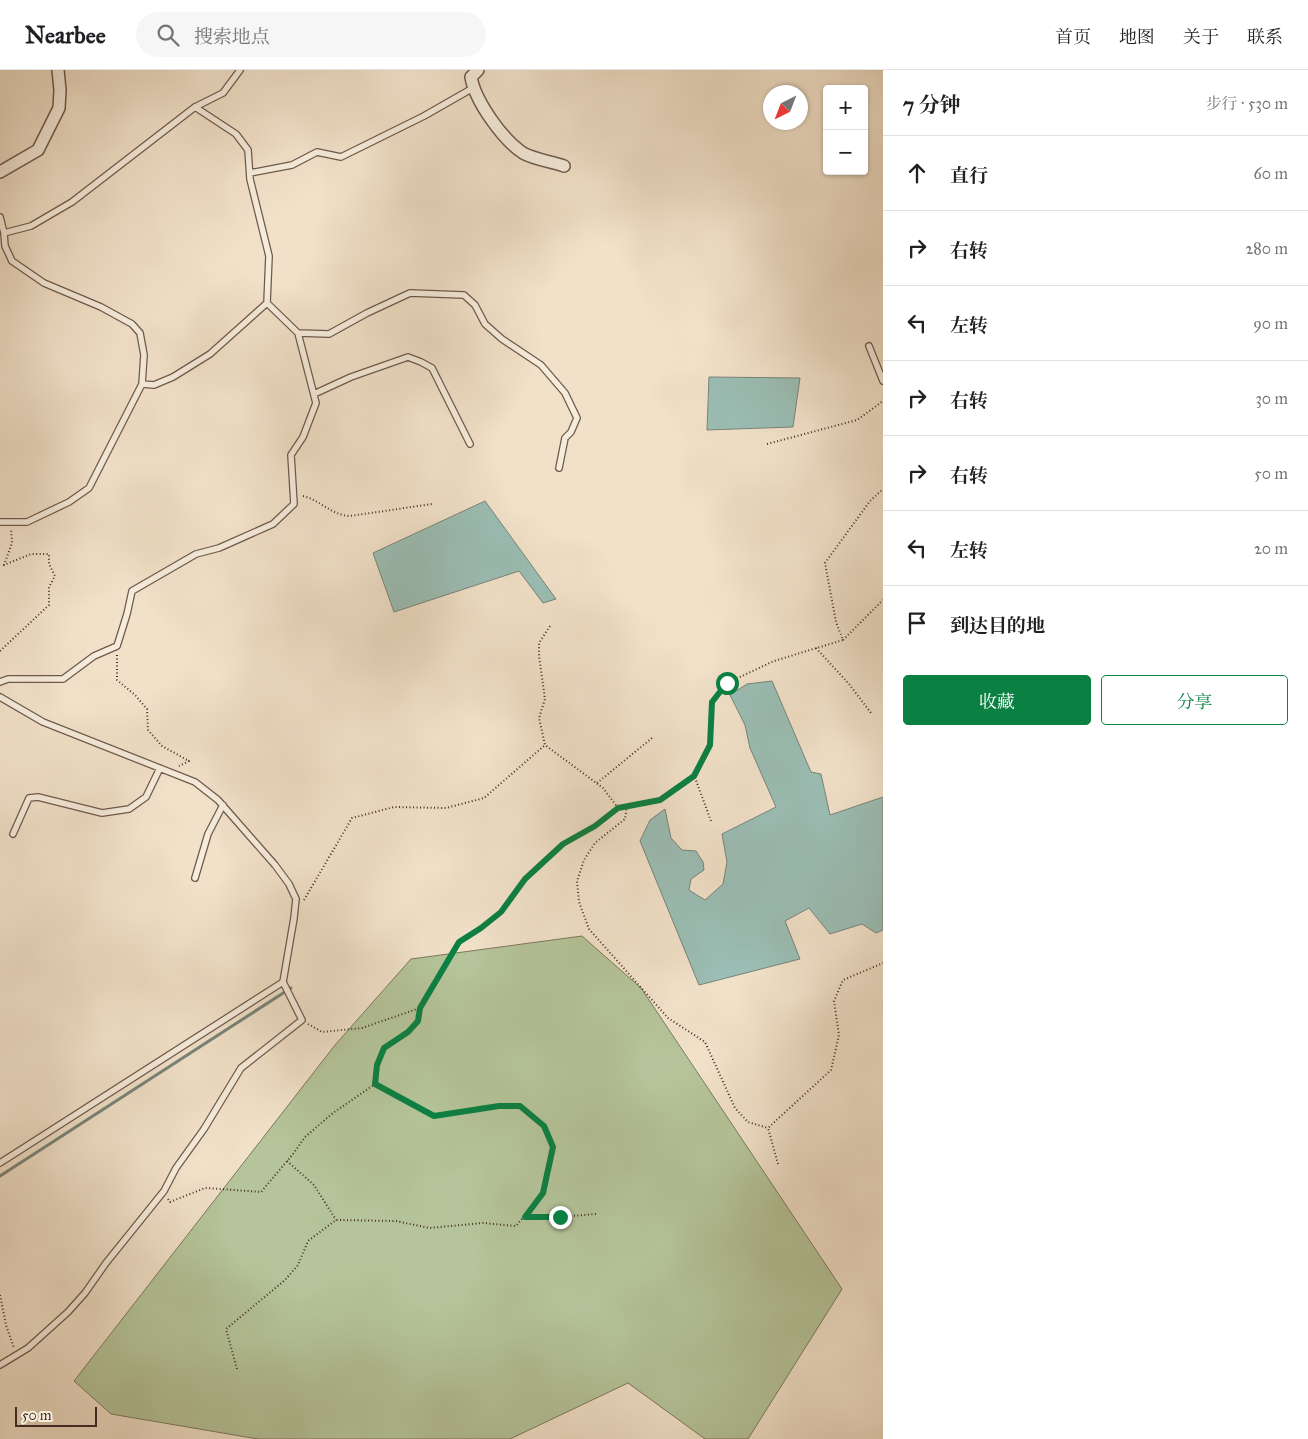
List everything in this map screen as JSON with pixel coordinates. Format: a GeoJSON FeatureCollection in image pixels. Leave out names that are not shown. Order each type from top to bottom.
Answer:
{"type":"FeatureCollection","features":[{"type":"Feature","properties":{"kind":"street"},"geometry":{"type":"LineString","coordinates":[[0,172],[38,150],[58,108],[60,90],[58,70]]}},
{"type":"Feature","properties":{"kind":"street"},"geometry":{"type":"LineString","coordinates":[[478,70],[471,77],[473,88],[497,128],[524,154],[564,166]]}},
{"type":"Feature","properties":{"kind":"lane"},"geometry":{"type":"LineString","coordinates":[[4,233],[31,226],[72,202],[195,107],[222,93],[240,70]]}},
{"type":"Feature","properties":{"kind":"lane"},"geometry":{"type":"LineString","coordinates":[[250,173],[292,165],[317,152],[341,157],[424,116],[473,88]]}},
{"type":"Feature","properties":{"kind":"lane"},"geometry":{"type":"LineString","coordinates":[[142,384],[154,385],[172,377],[210,354],[267,303],[269,256],[250,173],[248,150],[236,134],[195,107]]}},
{"type":"Feature","properties":{"kind":"lane"},"geometry":{"type":"LineString","coordinates":[[0,217],[5,246],[12,261],[44,283],[101,307],[132,324],[140,333],[144,355],[142,384],[89,488],[69,502],[27,522],[0,522]]}},
{"type":"Feature","properties":{"kind":"lane"},"geometry":{"type":"LineString","coordinates":[[298,333],[329,334],[367,313],[410,293],[464,295],[475,305],[485,324],[502,339],[541,365],[564,393],[577,418],[571,432],[565,438],[559,468]]}},
{"type":"Feature","properties":{"kind":"lane"},"geometry":{"type":"LineString","coordinates":[[0,682],[8,679],[63,679],[94,656],[116,646],[127,614],[132,591],[196,554],[219,548],[273,524],[294,504],[291,455],[303,437],[316,403],[298,333],[267,303]]}},
{"type":"Feature","properties":{"kind":"lane"},"geometry":{"type":"LineString","coordinates":[[869,346],[883,382]]}},
{"type":"Feature","properties":{"kind":"lane"},"geometry":{"type":"LineString","coordinates":[[314,394],[351,377],[408,357],[432,368],[470,444]]}},
{"type":"Feature","properties":{"kind":"lane"},"geometry":{"type":"LineString","coordinates":[[0,697],[43,722],[195,782],[223,805],[275,865],[289,884],[296,899],[283,982],[302,1020],[241,1068],[204,1129],[176,1168],[164,1191],[85,1293],[68,1312],[28,1348],[0,1365]]}},
{"type":"Feature","properties":{"kind":"lane"},"geometry":{"type":"LineString","coordinates":[[13,834],[29,798],[38,797],[102,813],[129,809],[146,797],[160,768]]}},
{"type":"Feature","properties":{"kind":"lane"},"geometry":{"type":"LineString","coordinates":[[195,878],[208,834],[223,805]]}},
{"type":"Feature","properties":{"kind":"lane"},"geometry":{"type":"LineString","coordinates":[[0,1163],[283,982]]}},
{"type":"Feature","properties":{"kind":"path"},"geometry":{"type":"LineString","coordinates":[[767,444],[857,420],[883,401]]}},
{"type":"Feature","properties":{"kind":"path"},"geometry":{"type":"LineString","coordinates":[[842,640],[836,622],[825,563],[870,501],[883,489]]}},
{"type":"Feature","properties":{"kind":"path"},"geometry":{"type":"LineString","coordinates":[[293,494],[309,498],[341,516],[432,504]]}},
{"type":"Feature","properties":{"kind":"path"},"geometry":{"type":"LineString","coordinates":[[0,651],[49,605],[48,587],[55,576],[49,564],[49,554],[31,554],[4,565],[12,543],[11,522]]}},
{"type":"Feature","properties":{"kind":"path"},"geometry":{"type":"LineString","coordinates":[[164,1191],[170,1202],[205,1188],[261,1192],[305,1137],[333,1113],[375,1084],[377,1065],[384,1048],[408,1032],[418,1021],[420,1008],[459,942],[501,912],[525,879],[563,844],[595,826],[618,808],[660,800],[694,776],[710,745],[712,702],[727,683],[774,661],[842,640],[883,600]]}},
{"type":"Feature","properties":{"kind":"path"},"geometry":{"type":"LineString","coordinates":[[550,626],[539,643],[545,699],[539,718],[545,745],[603,788],[618,808]]}},
{"type":"Feature","properties":{"kind":"path"},"geometry":{"type":"LineString","coordinates":[[116,646],[118,680],[147,709],[148,730],[162,746],[189,762],[168,771]]}},
{"type":"Feature","properties":{"kind":"path"},"geometry":{"type":"LineString","coordinates":[[816,648],[849,684],[870,712]]}},
{"type":"Feature","properties":{"kind":"path"},"geometry":{"type":"LineString","coordinates":[[597,783],[652,738]]}},
{"type":"Feature","properties":{"kind":"path"},"geometry":{"type":"LineString","coordinates":[[294,918],[352,818],[394,807],[446,808],[484,798],[545,745]]}},
{"type":"Feature","properties":{"kind":"path"},"geometry":{"type":"LineString","coordinates":[[694,776],[711,821]]}},
{"type":"Feature","properties":{"kind":"path"},"geometry":{"type":"LineString","coordinates":[[627,806],[625,819],[595,843],[584,860],[577,881],[579,902],[589,929],[668,1018],[705,1042],[736,1108],[748,1122],[768,1128]]}},
{"type":"Feature","properties":{"kind":"path"},"geometry":{"type":"LineString","coordinates":[[768,1128],[832,1070],[839,1035],[834,1002],[843,980],[883,963]]}},
{"type":"Feature","properties":{"kind":"path"},"geometry":{"type":"LineString","coordinates":[[302,1020],[322,1032],[362,1028],[420,1008]]}},
{"type":"Feature","properties":{"kind":"path"},"geometry":{"type":"LineString","coordinates":[[237,1369],[226,1329],[285,1280],[298,1265],[308,1241],[336,1220],[396,1221],[429,1228],[483,1223],[516,1226],[543,1193],[553,1147],[544,1126],[520,1106],[499,1106],[434,1116],[375,1084]]}},
{"type":"Feature","properties":{"kind":"path"},"geometry":{"type":"LineString","coordinates":[[768,1128],[778,1164]]}},
{"type":"Feature","properties":{"kind":"path"},"geometry":{"type":"LineString","coordinates":[[287,1161],[314,1185],[336,1220]]}},
{"type":"Feature","properties":{"kind":"path"},"geometry":{"type":"LineString","coordinates":[[525,1217],[596,1214]]}},
{"type":"Feature","properties":{"kind":"path"},"geometry":{"type":"LineString","coordinates":[[0,1295],[6,1325],[16,1356]]}},
{"type":"Feature","properties":{"kind":"green space"},"geometry":{"type":"Polygon","coordinates":[[[582,936],[641,988],[842,1289],[748,1439],[705,1439],[628,1383],[510,1439],[258,1439],[111,1414],[74,1381],[335,1045],[411,959],[582,936]]]}},
{"type":"Feature","properties":{"kind":"water"},"geometry":{"type":"Polygon","coordinates":[[[709,377],[800,378],[793,427],[707,430],[709,377]]]}},
{"type":"Feature","properties":{"kind":"water"},"geometry":{"type":"Polygon","coordinates":[[[485,501],[556,599],[543,603],[519,571],[394,612],[373,553],[485,501]]]}},
{"type":"Feature","properties":{"kind":"water"},"geometry":{"type":"Polygon","coordinates":[[[772,681],[811,772],[821,774],[830,815],[883,797],[883,930],[876,933],[862,924],[830,934],[809,908],[785,921],[800,959],[699,985],[640,841],[650,820],[665,809],[671,838],[682,850],[696,851],[703,862],[704,870],[691,879],[689,890],[705,900],[723,884],[727,862],[722,834],[776,807],[750,748],[745,725],[730,695],[747,684],[772,681]]]}},
{"type":"Feature","properties":{"kind":"waterway"},"geometry":{"type":"LineString","coordinates":[[0,1176],[291,988]]}},
{"type":"Feature","properties":{"kind":"route"},"geometry":{"type":"LineString","coordinates":[[560,1217],[525,1217],[543,1193],[553,1147],[544,1126],[520,1106],[499,1106],[434,1116],[375,1084],[377,1065],[384,1048],[408,1032],[418,1021],[420,1008],[459,942],[501,912],[525,879],[563,844],[595,826],[618,808],[660,800],[694,776],[710,745],[712,702],[727,683]]}}]}
